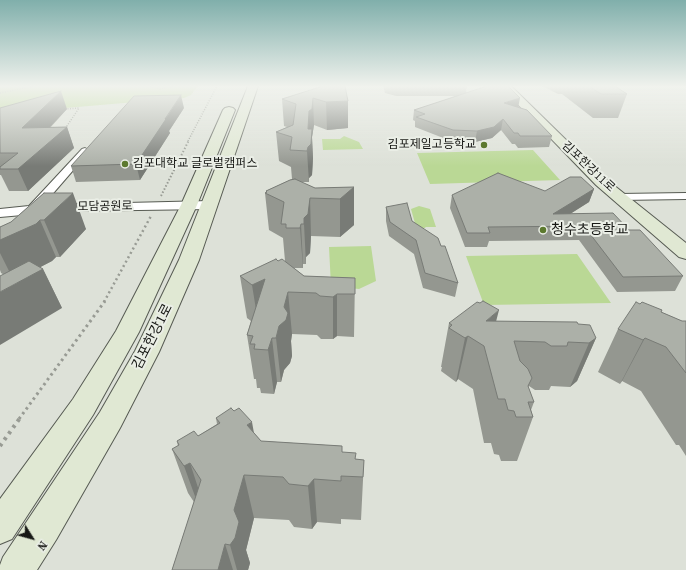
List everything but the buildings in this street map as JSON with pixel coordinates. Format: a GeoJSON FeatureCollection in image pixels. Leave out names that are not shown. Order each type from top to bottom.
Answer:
{"type":"FeatureCollection","features":[{"type":"Feature","properties":{"kind":"street","name":"김포한강1로"},"geometry":{"type":"LineString","coordinates":[[16,570],[44,528],[110,420],[147,352],[171,302],[199,205],[231,113]]}},
{"type":"Feature","properties":{"kind":"street","name":"김포한강1로"},"geometry":{"type":"LineString","coordinates":[[0,527],[83,406],[199,205],[220,179],[244,113]]}},
{"type":"Feature","properties":{"kind":"street","name":"김포한강11로"},"geometry":{"type":"LineString","coordinates":[[532,113],[601,182],[686,253]]}},
{"type":"Feature","properties":{"kind":"street","name":"김포한강11로"},"geometry":{"type":"LineString","coordinates":[[536,113],[620,197]]}},
{"type":"Feature","properties":{"kind":"street"},"geometry":{"type":"LineString","coordinates":[[34,209],[93,142]]}},
{"type":"Feature","properties":{"kind":"street"},"geometry":{"type":"LineString","coordinates":[[620,197],[686,196]]}},
{"type":"Feature","properties":{"kind":"street","name":"모담공원로"},"geometry":{"type":"LineString","coordinates":[[0,213],[34,209],[199,205]]}},
{"type":"Feature","properties":{"kind":"path"},"geometry":{"type":"LineString","coordinates":[[63,132],[76,113]]}},
{"type":"Feature","properties":{"kind":"path"},"geometry":{"type":"LineString","coordinates":[[0,446],[103,304],[156,206],[202,113]]}},
{"type":"Feature","properties":{"kind":"green space"},"geometry":{"type":"Polygon","coordinates":[[[0,113],[32,113],[0,118],[0,113]]]}},
{"type":"Feature","properties":{"kind":"green space"},"geometry":{"type":"Polygon","coordinates":[[[344,136],[359,142],[363,149],[323,150],[322,139],[340,139],[344,136]]]}},
{"type":"Feature","properties":{"kind":"green space"},"geometry":{"type":"Polygon","coordinates":[[[533,150],[560,180],[430,184],[417,153],[533,150]]]}},
{"type":"Feature","properties":{"kind":"green space"},"geometry":{"type":"Polygon","coordinates":[[[419,206],[430,209],[436,227],[426,227],[423,229],[416,227],[411,209],[419,206]]]}},
{"type":"Feature","properties":{"kind":"green space"},"geometry":{"type":"Polygon","coordinates":[[[371,246],[376,281],[359,289],[331,286],[329,247],[371,246]]]}},
{"type":"Feature","properties":{"kind":"green space"},"geometry":{"type":"Polygon","coordinates":[[[577,254],[611,303],[484,305],[466,256],[577,254]]]}},
{"type":"Feature","properties":{"kind":"place","name":"김포제일고등학교"},"geometry":{"type":"Point","coordinates":[484,145]}},
{"type":"Feature","properties":{"kind":"place","name":"김포대학교 글로벌캠퍼스"},"geometry":{"type":"Point","coordinates":[125,164]}},
{"type":"Feature","properties":{"kind":"place","name":"청수초등학교"},"geometry":{"type":"Point","coordinates":[543,230]}}]}
